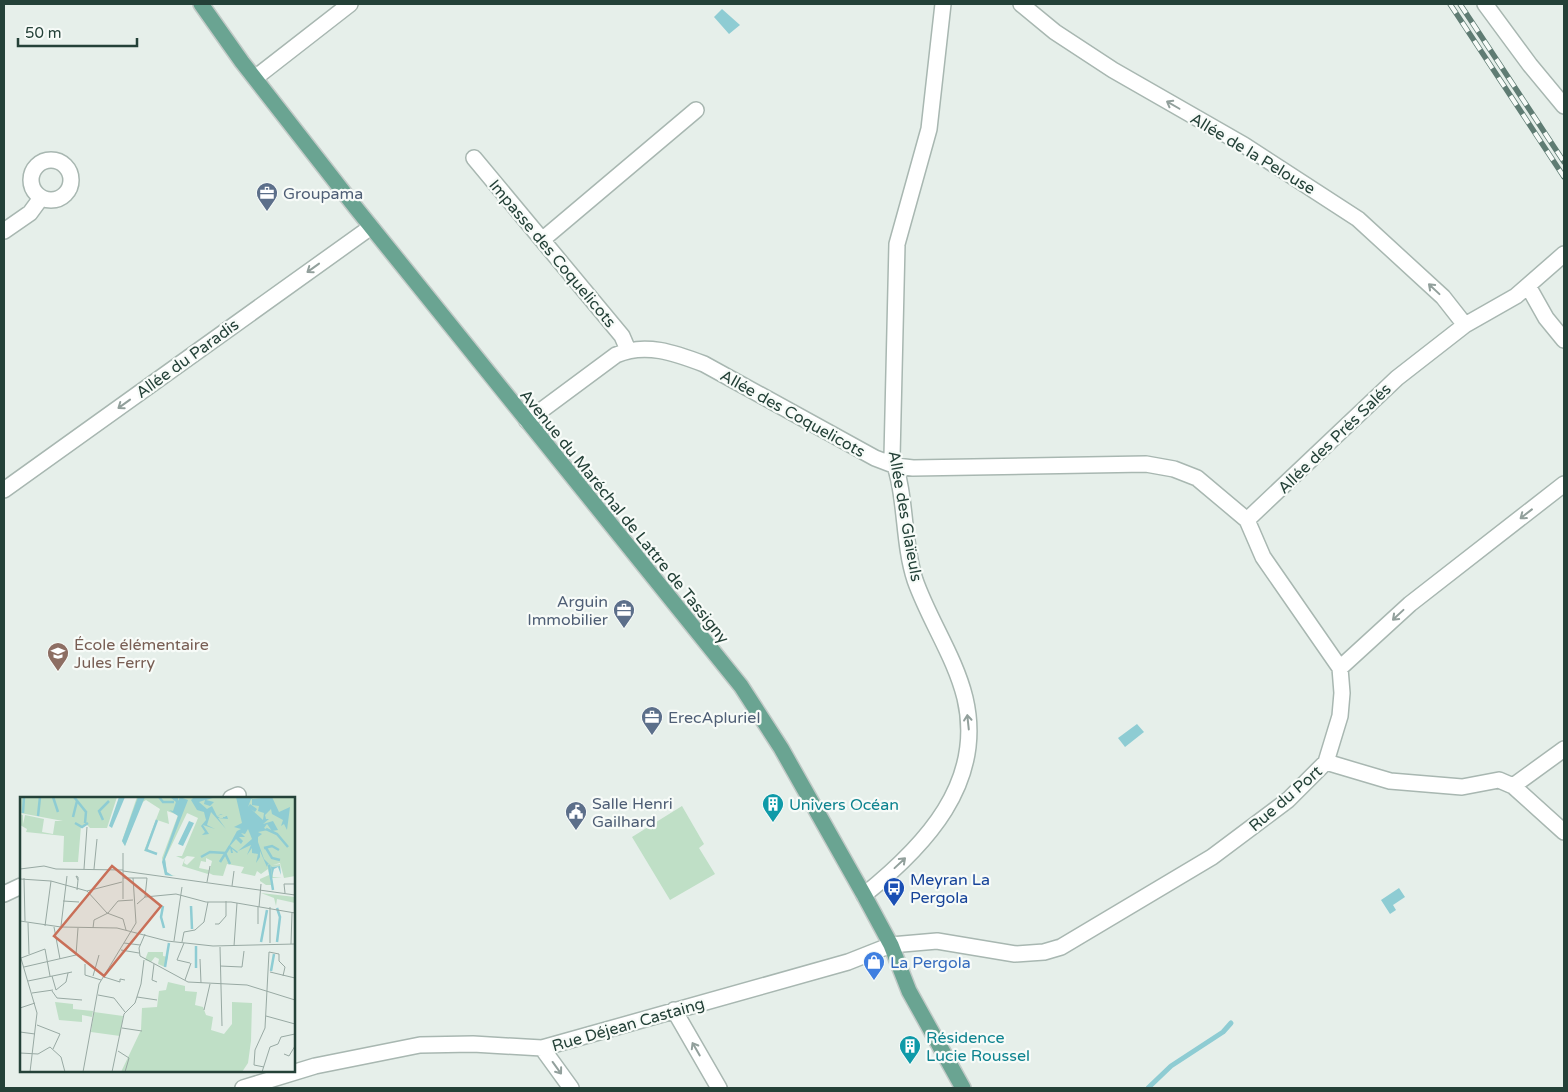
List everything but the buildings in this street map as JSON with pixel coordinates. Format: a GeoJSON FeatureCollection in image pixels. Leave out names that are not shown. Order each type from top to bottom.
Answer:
{"type":"FeatureCollection","features":[{"type":"Feature","properties":{"kind":"main road","name":"Avenue du Maréchal de Lattre de Tassigny"},"geometry":{"type":"LineString","coordinates":[[201,4],[255,78],[371,227],[741,686],[781,748],[864,895],[891,946],[909,991],[963,1088]]}},
{"type":"Feature","properties":{"kind":"street"},"geometry":{"type":"LineString","coordinates":[[255,78],[350,4]]}},
{"type":"Feature","properties":{"kind":"street","name":"Allée des Glaïeuls"},"geometry":{"type":"LineString","coordinates":[[864,895],[922,843],[950,803],[965,771],[969,729],[965,698],[948,653],[914,578],[896,466],[892,457],[897,244],[929,129],[943,4]]}},
{"type":"Feature","properties":{"kind":"street","name":"Allée de la Pelouse"},"geometry":{"type":"LineString","coordinates":[[1021,4],[1056,32],[1113,70],[1244,145],[1358,219],[1443,297],[1465,326]]}},
{"type":"Feature","properties":{"kind":"street"},"geometry":{"type":"LineString","coordinates":[[1485,4],[1526,60],[1564,106]]}},
{"type":"Feature","properties":{"kind":"street"},"geometry":{"type":"LineString","coordinates":[[542,240],[696,110]]}},
{"type":"Feature","properties":{"kind":"street","name":"Impasse des Coquelicots"},"geometry":{"type":"LineString","coordinates":[[474,158],[622,336],[628,350]]}},
{"type":"Feature","properties":{"kind":"street"},"geometry":{"type":"LineString","coordinates":[[4,231],[30,213],[41,198]]}},
{"type":"Feature","properties":{"kind":"street","name":"Allée du Paradis"},"geometry":{"type":"LineString","coordinates":[[4,490],[371,227]]}},
{"type":"Feature","properties":{"kind":"street","name":"Allée des Prés Salés"},"geometry":{"type":"LineString","coordinates":[[1247,520],[1397,378],[1465,326],[1516,296],[1564,254]]}},
{"type":"Feature","properties":{"kind":"street"},"geometry":{"type":"LineString","coordinates":[[1528,286],[1546,318],[1564,340]]}},
{"type":"Feature","properties":{"kind":"street","name":"Allée des Coquelicots"},"geometry":{"type":"LineString","coordinates":[[527,421],[609,359],[628,350],[663,351],[704,364],[875,458],[896,466],[913,468],[1146,464],[1174,469],[1197,478],[1247,520]]}},
{"type":"Feature","properties":{"kind":"street"},"geometry":{"type":"LineString","coordinates":[[1247,520],[1263,557],[1340,668],[1410,604],[1564,484]]}},
{"type":"Feature","properties":{"kind":"street","name":"Rue du Port"},"geometry":{"type":"LineString","coordinates":[[891,946],[937,941],[1015,954],[1044,952],[1061,946],[1212,858],[1288,800],[1326,762],[1340,716],[1342,693],[1340,668]]}},
{"type":"Feature","properties":{"kind":"street"},"geometry":{"type":"LineString","coordinates":[[1513,786],[1564,749]]}},
{"type":"Feature","properties":{"kind":"street"},"geometry":{"type":"LineString","coordinates":[[1326,762],[1390,781],[1462,787],[1498,780],[1513,786],[1564,832]]}},
{"type":"Feature","properties":{"kind":"street"},"geometry":{"type":"LineString","coordinates":[[4,894],[20,886]]}},
{"type":"Feature","properties":{"kind":"street","name":"Rue Déjean Castaing"},"geometry":{"type":"LineString","coordinates":[[243,1088],[315,1066],[420,1045],[472,1044],[542,1048],[848,962],[891,946]]}},
{"type":"Feature","properties":{"kind":"street"},"geometry":{"type":"LineString","coordinates":[[674,1010],[718,1088]]}},
{"type":"Feature","properties":{"kind":"street"},"geometry":{"type":"LineString","coordinates":[[542,1048],[571,1088]]}},
{"type":"Feature","properties":{"kind":"green space"},"geometry":{"type":"Polygon","coordinates":[[[682,806],[704,844],[699,848],[715,874],[670,900],[632,837],[682,806]]]}},
{"type":"Feature","properties":{"kind":"water"},"geometry":{"type":"Polygon","coordinates":[[[722,9],[740,25],[729,34],[714,17],[722,9]]]}},
{"type":"Feature","properties":{"kind":"water"},"geometry":{"type":"Polygon","coordinates":[[[1137,724],[1144,732],[1125,747],[1118,738],[1137,724]]]}},
{"type":"Feature","properties":{"kind":"water"},"geometry":{"type":"Polygon","coordinates":[[[1399,888],[1405,897],[1393,905],[1396,910],[1390,914],[1381,900],[1399,888]]]}},
{"type":"Feature","properties":{"kind":"waterway"},"geometry":{"type":"LineString","coordinates":[[1148,1088],[1171,1066],[1223,1032],[1231,1023]]}},
{"type":"Feature","properties":{"kind":"railway"},"geometry":{"type":"LineString","coordinates":[[1450,4],[1564,177]]}},
{"type":"Feature","properties":{"kind":"railway"},"geometry":{"type":"LineString","coordinates":[[1460,4],[1564,162]]}},
{"type":"Feature","properties":{"kind":"place","name":"Groupama"},"geometry":{"type":"Point","coordinates":[267,212]}},
{"type":"Feature","properties":{"kind":"place","name":"Arguin Immobilier"},"geometry":{"type":"Point","coordinates":[624,629]}},
{"type":"Feature","properties":{"kind":"place","name":"École élémentaire Jules Ferry"},"geometry":{"type":"Point","coordinates":[58,672]}},
{"type":"Feature","properties":{"kind":"place","name":"ErecApluriel"},"geometry":{"type":"Point","coordinates":[652,736]}},
{"type":"Feature","properties":{"kind":"place","name":"Univers Océan"},"geometry":{"type":"Point","coordinates":[773,823]}},
{"type":"Feature","properties":{"kind":"place","name":"Salle Henri Gailhard"},"geometry":{"type":"Point","coordinates":[576,831]}},
{"type":"Feature","properties":{"kind":"place","name":"Meyran La Pergola"},"geometry":{"type":"Point","coordinates":[894,907]}},
{"type":"Feature","properties":{"kind":"place","name":"La Pergola"},"geometry":{"type":"Point","coordinates":[874,981]}},
{"type":"Feature","properties":{"kind":"place","name":"Résidence Lucie Roussel"},"geometry":{"type":"Point","coordinates":[910,1065]}}]}
